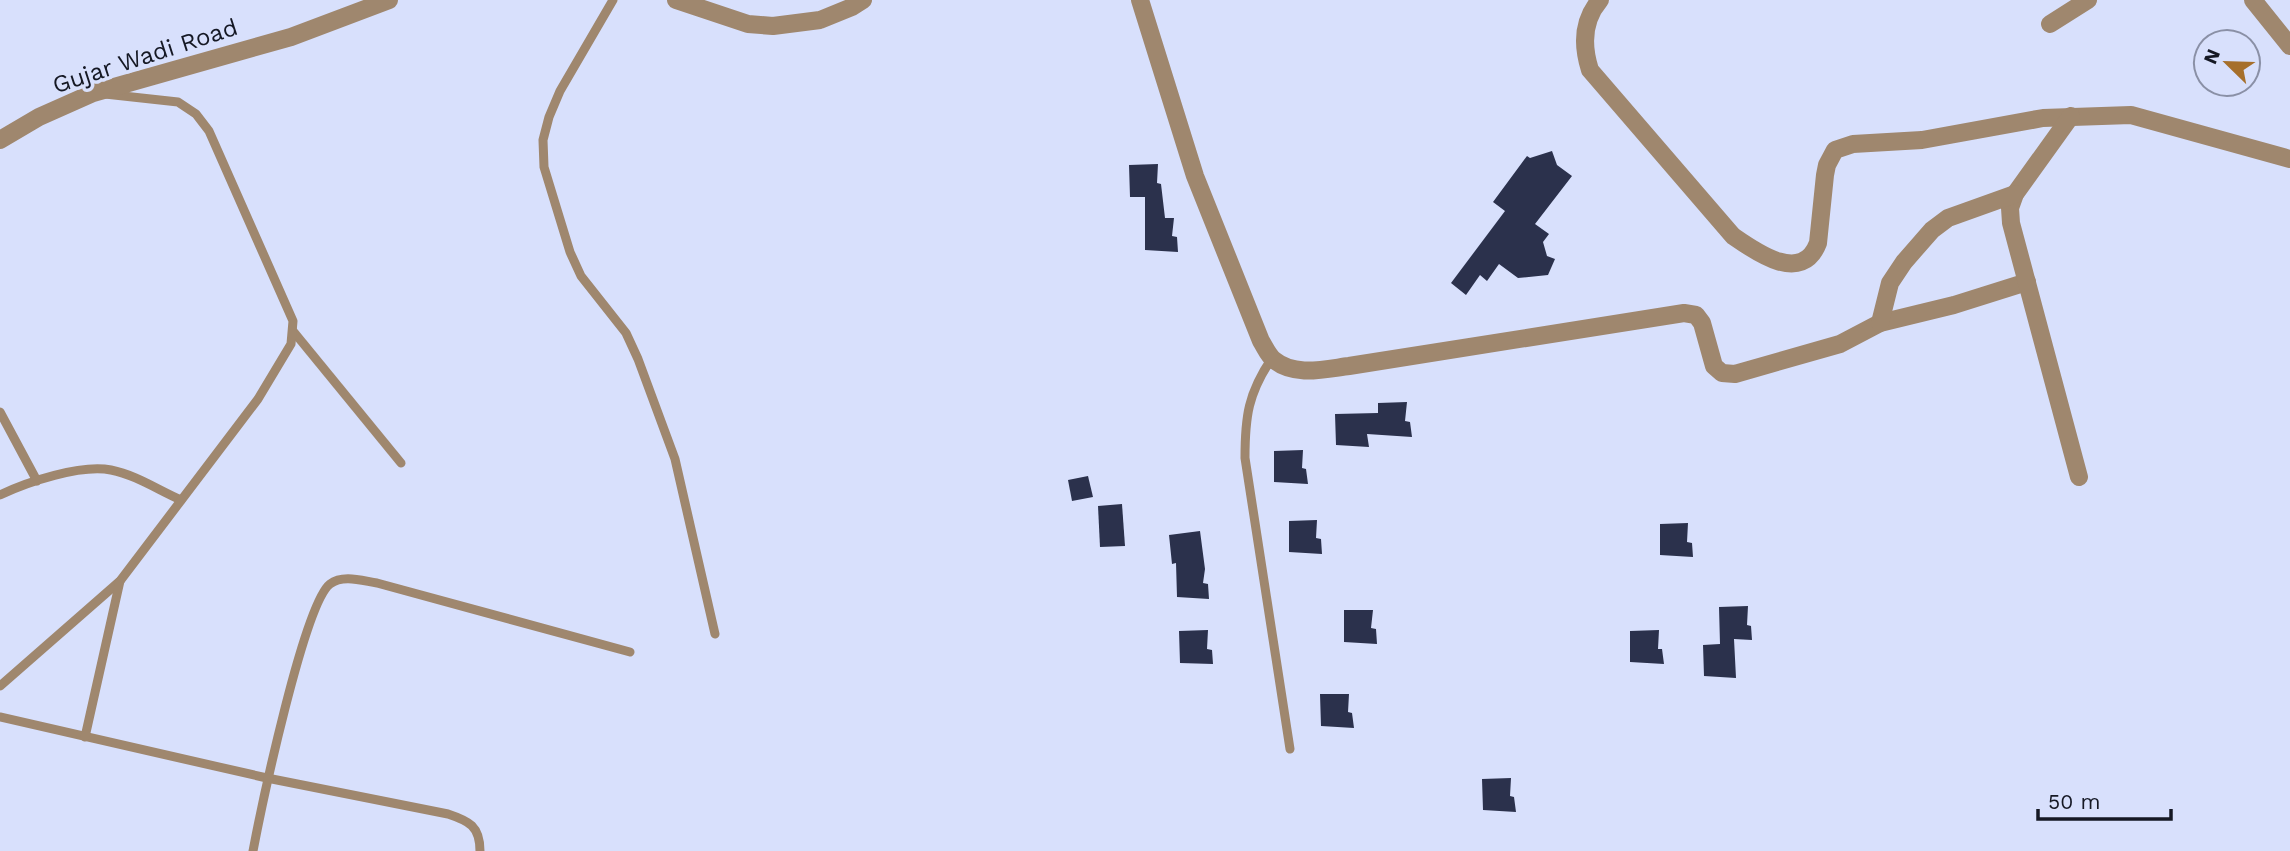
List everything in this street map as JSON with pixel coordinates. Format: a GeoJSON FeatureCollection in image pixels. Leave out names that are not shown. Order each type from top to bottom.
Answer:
{"type":"FeatureCollection","features":[{"type":"Feature","properties":{"kind":"street","name":"Gujar Wadi Road"},"geometry":{"type":"LineString","coordinates":[[0,140],[39,117],[93,93],[291,37],[389,0]]}},
{"type":"Feature","properties":{"kind":"street"},"geometry":{"type":"LineString","coordinates":[[676,0],[748,24],[773,26],[820,20],[863,0]]}},
{"type":"Feature","properties":{"kind":"street"},"geometry":{"type":"LineString","coordinates":[[1140,0],[1209,215],[1262,341],[1272,359],[1283,366],[1306,371],[1328,369],[1684,313],[1696,316],[1702,323],[1714,366],[1718,371],[1735,374],[1840,344],[1880,323],[1954,305],[2027,282]]}},
{"type":"Feature","properties":{"kind":"street"},"geometry":{"type":"LineString","coordinates":[[1600,0],[1583,35],[1584,52],[1590,70],[1734,236],[1763,256],[1781,264],[1803,260],[1815,252],[1827,165],[1835,150],[1842,146],[1922,140],[2043,118],[2131,115],[2290,159]]}},
{"type":"Feature","properties":{"kind":"street"},"geometry":{"type":"LineString","coordinates":[[2050,24],[2088,0]]}},
{"type":"Feature","properties":{"kind":"street"},"geometry":{"type":"LineString","coordinates":[[2253,0],[2290,46]]}},
{"type":"Feature","properties":{"kind":"street"},"geometry":{"type":"LineString","coordinates":[[2071,116],[2015,194],[2010,208],[2011,223],[2079,477]]}},
{"type":"Feature","properties":{"kind":"street"},"geometry":{"type":"LineString","coordinates":[[1880,323],[1890,284],[1904,262],[1932,230],[1948,218],[2015,194]]}},
{"type":"Feature","properties":{"kind":"lane"},"geometry":{"type":"LineString","coordinates":[[613,0],[560,91],[549,117],[543,140],[544,167],[569,252],[581,276],[626,333],[675,459],[715,634]]}},
{"type":"Feature","properties":{"kind":"lane"},"geometry":{"type":"LineString","coordinates":[[0,686],[120,581],[269,382],[285,356],[293,331],[293,321],[209,131],[196,114],[178,102],[93,93]]}},
{"type":"Feature","properties":{"kind":"lane"},"geometry":{"type":"LineString","coordinates":[[293,331],[401,463]]}},
{"type":"Feature","properties":{"kind":"lane"},"geometry":{"type":"LineString","coordinates":[[1272,359],[1259,377],[1250,398],[1245,421],[1245,458],[1290,749]]}},
{"type":"Feature","properties":{"kind":"lane"},"geometry":{"type":"LineString","coordinates":[[0,412],[37,481]]}},
{"type":"Feature","properties":{"kind":"lane"},"geometry":{"type":"LineString","coordinates":[[0,495],[16,487],[79,470],[108,469],[128,475],[181,500]]}},
{"type":"Feature","properties":{"kind":"lane"},"geometry":{"type":"LineString","coordinates":[[253,851],[267,778],[307,631],[322,592],[331,582],[342,579],[377,583],[630,652]]}},
{"type":"Feature","properties":{"kind":"lane"},"geometry":{"type":"LineString","coordinates":[[85,737],[120,581]]}},
{"type":"Feature","properties":{"kind":"lane"},"geometry":{"type":"LineString","coordinates":[[0,717],[267,778],[448,814],[465,820],[475,829],[480,839],[480,851]]}},
{"type":"Feature","properties":{"kind":"building"},"geometry":{"type":"Polygon","coordinates":[[[1552,151],[1557,165],[1572,176],[1535,224],[1549,234],[1543,242],[1547,256],[1555,259],[1548,275],[1518,278],[1499,264],[1487,281],[1480,275],[1466,295],[1451,283],[1505,211],[1493,202],[1527,156],[1530,158],[1552,151]]]}},
{"type":"Feature","properties":{"kind":"building"},"geometry":{"type":"Polygon","coordinates":[[[1158,164],[1157,183],[1161,184],[1165,218],[1174,218],[1172,236],[1177,237],[1178,252],[1145,250],[1145,197],[1130,197],[1129,165],[1158,164]]]}},
{"type":"Feature","properties":{"kind":"building"},"geometry":{"type":"Polygon","coordinates":[[[1407,402],[1405,421],[1410,422],[1412,437],[1367,434],[1369,447],[1336,445],[1335,414],[1378,413],[1378,403],[1407,402]]]}},
{"type":"Feature","properties":{"kind":"building"},"geometry":{"type":"Polygon","coordinates":[[[1303,450],[1302,468],[1306,469],[1308,484],[1274,482],[1274,451],[1303,450]]]}},
{"type":"Feature","properties":{"kind":"building"},"geometry":{"type":"Polygon","coordinates":[[[1088,476],[1093,497],[1072,501],[1068,480],[1088,476]]]}},
{"type":"Feature","properties":{"kind":"building"},"geometry":{"type":"Polygon","coordinates":[[[1122,504],[1125,546],[1100,547],[1098,506],[1122,504]]]}},
{"type":"Feature","properties":{"kind":"building"},"geometry":{"type":"Polygon","coordinates":[[[1317,520],[1316,538],[1321,539],[1322,554],[1289,552],[1289,521],[1317,520]]]}},
{"type":"Feature","properties":{"kind":"building"},"geometry":{"type":"Polygon","coordinates":[[[1688,523],[1687,542],[1692,543],[1693,557],[1660,555],[1660,524],[1688,523]]]}},
{"type":"Feature","properties":{"kind":"building"},"geometry":{"type":"Polygon","coordinates":[[[1200,531],[1205,569],[1203,583],[1208,584],[1209,599],[1177,597],[1176,563],[1172,564],[1169,535],[1200,531]]]}},
{"type":"Feature","properties":{"kind":"building"},"geometry":{"type":"Polygon","coordinates":[[[1748,606],[1747,625],[1751,626],[1752,640],[1734,639],[1736,678],[1704,676],[1703,645],[1720,644],[1719,607],[1748,606]]]}},
{"type":"Feature","properties":{"kind":"building"},"geometry":{"type":"Polygon","coordinates":[[[1344,610],[1373,610],[1371,628],[1376,629],[1377,644],[1344,642],[1344,610]]]}},
{"type":"Feature","properties":{"kind":"building"},"geometry":{"type":"Polygon","coordinates":[[[1208,630],[1207,649],[1212,650],[1213,664],[1180,663],[1179,631],[1208,630]]]}},
{"type":"Feature","properties":{"kind":"building"},"geometry":{"type":"Polygon","coordinates":[[[1659,630],[1658,649],[1662,649],[1664,664],[1630,662],[1630,631],[1659,630]]]}},
{"type":"Feature","properties":{"kind":"building"},"geometry":{"type":"Polygon","coordinates":[[[1320,694],[1349,694],[1348,712],[1352,713],[1354,728],[1321,726],[1320,694]]]}},
{"type":"Feature","properties":{"kind":"building"},"geometry":{"type":"Polygon","coordinates":[[[1511,778],[1510,796],[1514,797],[1516,812],[1483,810],[1482,779],[1511,778]]]}}]}
